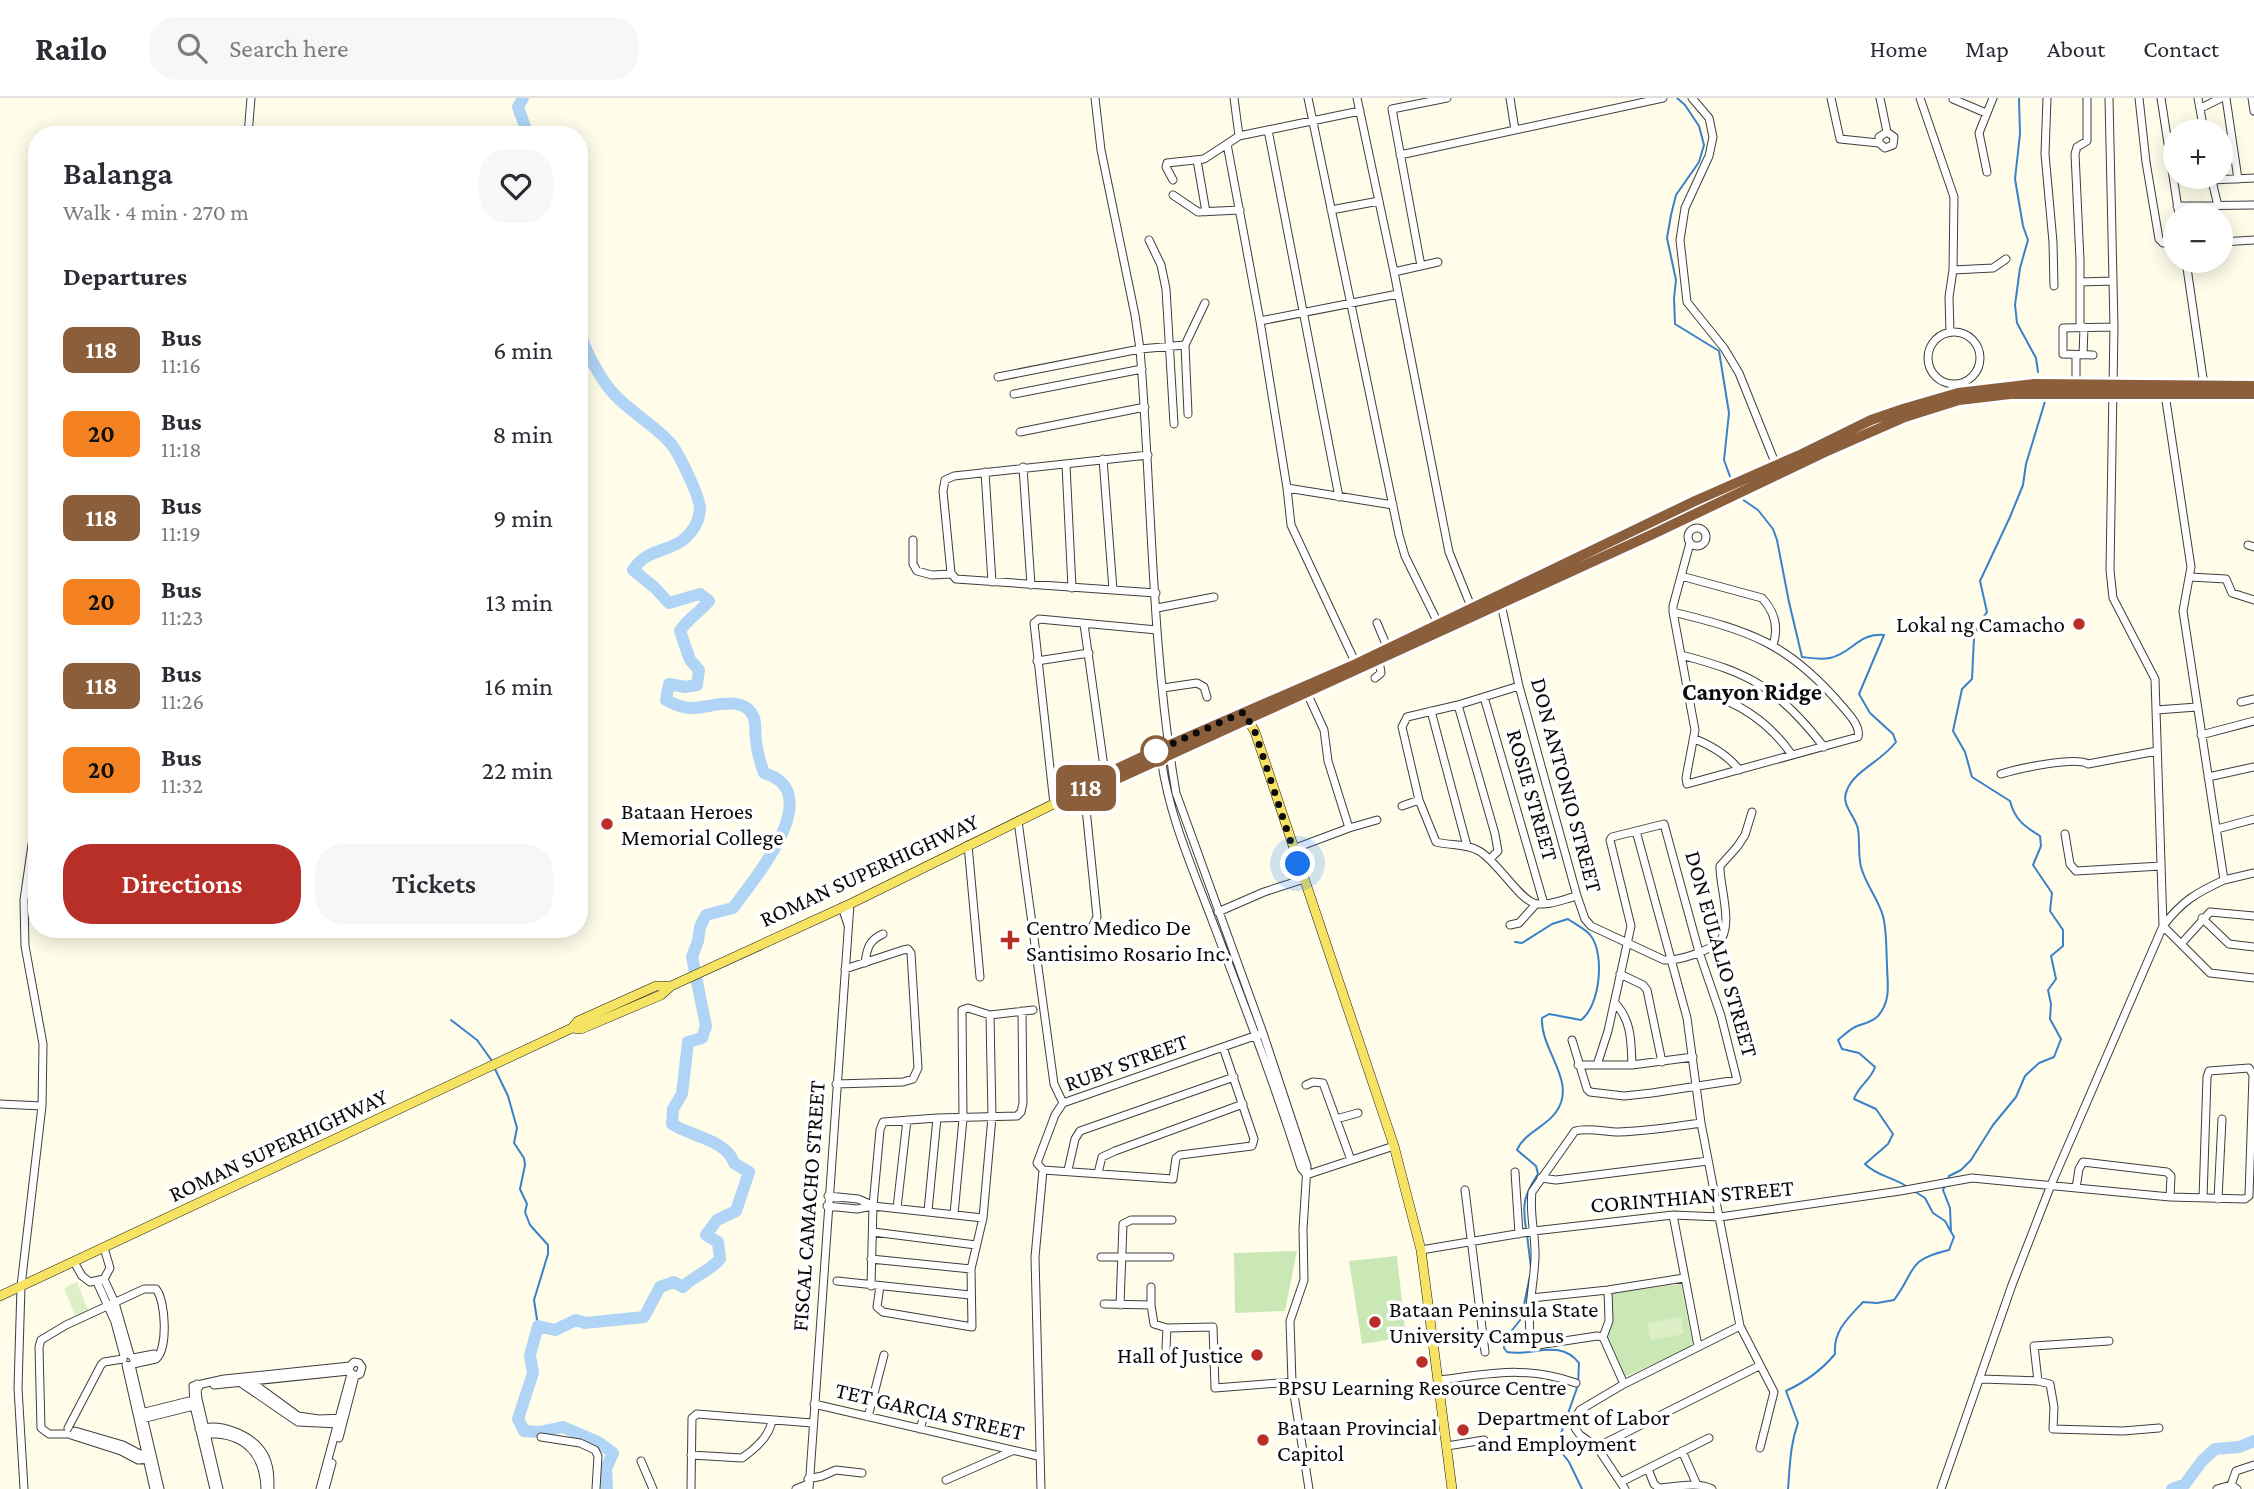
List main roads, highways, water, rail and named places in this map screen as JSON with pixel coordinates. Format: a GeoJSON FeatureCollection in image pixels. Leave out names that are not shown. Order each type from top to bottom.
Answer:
{"type":"FeatureCollection","features":[{"type":"Feature","properties":{"kind":"main road","name":"ROMAN SUPERHIGHWAY"},"geometry":{"type":"LineString","coordinates":[[1748,483],[1776,465],[1871,420],[1957,389],[2076,383],[2113,390],[2165,394],[2254,394]]}},
{"type":"Feature","properties":{"kind":"main road","name":"ROMAN SUPERHIGHWAY"},"geometry":{"type":"LineString","coordinates":[[0,1296],[572,1028],[578,1021],[656,986],[671,986],[846,905],[1084,789],[1105,774],[1165,752],[1246,716],[1748,483],[1875,429],[1959,400],[2010,394],[2204,385],[2254,386]]}},
{"type":"Feature","properties":{"kind":"main road","name":"ROMAN SUPERHIGHWAY"},"geometry":{"type":"LineString","coordinates":[[1246,716],[1307,693],[1501,604],[1688,517],[1724,494]]}},
{"type":"Feature","properties":{"kind":"main road"},"geometry":{"type":"LineString","coordinates":[[1246,716],[1255,732],[1394,1146],[1421,1250],[1452,1489]]}},
{"type":"Feature","properties":{"kind":"main road","name":"ROMAN SUPERHIGHWAY"},"geometry":{"type":"LineString","coordinates":[[1084,789],[1095,789],[1165,752]]}},
{"type":"Feature","properties":{"kind":"waterway"},"geometry":{"type":"LineString","coordinates":[[523,98],[518,107],[525,126]]}},
{"type":"Feature","properties":{"kind":"waterway"},"geometry":{"type":"LineString","coordinates":[[1677,98],[1699,126],[1704,145],[1699,162],[1676,195],[1667,238],[1676,280],[1675,324],[1719,351],[1729,413],[1724,460],[1732,482]]}},
{"type":"Feature","properties":{"kind":"waterway"},"geometry":{"type":"LineString","coordinates":[[2019,98],[2020,134],[2015,179],[2028,240],[2020,268],[2015,305],[2017,323],[2036,358],[2038,372]]}},
{"type":"Feature","properties":{"kind":"waterway"},"geometry":{"type":"LineString","coordinates":[[588,353],[615,395],[672,445],[699,503],[698,520],[691,532],[675,545],[649,555],[633,570],[669,603],[700,594],[709,601],[680,631],[690,660],[699,670],[697,685],[685,687],[669,684],[666,700],[692,708],[735,704],[749,710],[755,720],[757,749],[764,773],[782,783],[789,798],[788,816],[769,857],[733,908],[706,915],[692,957],[706,1026],[702,1038],[688,1042],[682,1094],[673,1109],[672,1124],[716,1144],[730,1155],[734,1163],[749,1172],[736,1211],[717,1220],[706,1235],[718,1242],[720,1259],[683,1287],[674,1282],[660,1287],[644,1317],[585,1323],[576,1320],[555,1330],[538,1326],[530,1355],[533,1373],[518,1419],[524,1431],[539,1432],[563,1427],[598,1442],[613,1453],[606,1469],[607,1489]]}},
{"type":"Feature","properties":{"kind":"waterway"},"geometry":{"type":"LineString","coordinates":[[1947,1181],[1949,1176],[1961,1170],[1971,1160],[1993,1125],[2016,1097],[2025,1076],[2039,1063],[2054,1057],[2061,1039],[2050,1019],[2048,990],[2056,979],[2051,956],[2063,946],[2063,930],[2050,911],[2052,893],[2033,865],[2041,846],[2040,836],[2021,822],[2010,801],[1972,777],[1965,752],[1953,731],[1962,689],[1972,679],[1974,638],[1987,612],[1980,581],[2023,485],[2026,464],[2046,398]]}},
{"type":"Feature","properties":{"kind":"waterway"},"geometry":{"type":"LineString","coordinates":[[1739,497],[1758,510],[1773,529],[1802,657],[1830,658],[1867,637],[1884,635],[1859,694],[1870,713],[1893,734],[1896,742],[1856,777],[1847,790],[1845,800],[1858,829],[1861,867],[1883,916],[1888,991],[1878,1016],[1853,1028],[1838,1040],[1842,1049],[1859,1053],[1875,1067],[1854,1099],[1876,1109],[1893,1134],[1888,1144],[1865,1164],[1906,1186]]}},
{"type":"Feature","properties":{"kind":"waterway"},"geometry":{"type":"LineString","coordinates":[[1515,942],[1522,943],[1552,924],[1568,919],[1591,936],[1599,967],[1593,1004],[1581,1020],[1549,1014],[1542,1018],[1546,1042],[1563,1089],[1562,1101],[1556,1112],[1525,1139],[1517,1150],[1536,1166],[1538,1174],[1525,1200],[1526,1229]]}},
{"type":"Feature","properties":{"kind":"waterway"},"geometry":{"type":"LineString","coordinates":[[451,1020],[477,1040],[492,1061]]}},
{"type":"Feature","properties":{"kind":"waterway"},"geometry":{"type":"LineString","coordinates":[[495,1069],[508,1096],[517,1128],[514,1143],[524,1158],[520,1189],[527,1204],[525,1212],[530,1225],[548,1245],[548,1254],[534,1300],[538,1326]]}},
{"type":"Feature","properties":{"kind":"waterway"},"geometry":{"type":"LineString","coordinates":[[1945,1186],[1943,1190],[1950,1208],[1951,1232]]}},
{"type":"Feature","properties":{"kind":"waterway"},"geometry":{"type":"LineString","coordinates":[[1788,1489],[1792,1447],[1798,1423],[1786,1391],[1824,1366],[1835,1354],[1839,1332],[1863,1302],[1894,1300],[1919,1262],[1949,1250],[1954,1237],[1945,1221],[1933,1213],[1925,1198],[1914,1191]]}},
{"type":"Feature","properties":{"kind":"waterway"},"geometry":{"type":"LineString","coordinates":[[1527,1235],[1531,1268]]}},
{"type":"Feature","properties":{"kind":"waterway"},"geometry":{"type":"LineString","coordinates":[[1530,1276],[1521,1319],[1505,1339],[1504,1348],[1507,1352],[1516,1353],[1563,1351],[1579,1363],[1578,1385],[1558,1442],[1559,1449],[1569,1462],[1582,1489]]}},
{"type":"Feature","properties":{"kind":"waterway"},"geometry":{"type":"LineString","coordinates":[[2172,1489],[2185,1484],[2215,1449],[2239,1447],[2254,1441]]}},
{"type":"Feature","properties":{"kind":"place","name":"Lokal ng Camacho"},"geometry":{"type":"Point","coordinates":[2079,624]}},
{"type":"Feature","properties":{"kind":"place","name":"Bataan Heroes Memorial College"},"geometry":{"type":"Point","coordinates":[607,824]}},
{"type":"Feature","properties":{"kind":"place","name":"Centro Medico De Santisimo Rosario Inc."},"geometry":{"type":"Point","coordinates":[1010,940]}},
{"type":"Feature","properties":{"kind":"place","name":"Bataan Peninsula State University Campus"},"geometry":{"type":"Point","coordinates":[1375,1322]}},
{"type":"Feature","properties":{"kind":"place","name":"Hall of Justice"},"geometry":{"type":"Point","coordinates":[1257,1355]}},
{"type":"Feature","properties":{"kind":"place","name":"BPSU Learning Resource Centre"},"geometry":{"type":"Point","coordinates":[1422,1362]}},
{"type":"Feature","properties":{"kind":"place","name":"Department of Labor and Employment"},"geometry":{"type":"Point","coordinates":[1463,1430]}},
{"type":"Feature","properties":{"kind":"place","name":"Bataan Provincial Capitol"},"geometry":{"type":"Point","coordinates":[1263,1440]}},
{"type":"Feature","properties":{"kind":"district","name":"Canyon Ridge"},"geometry":{"type":"Point","coordinates":[1752,692]}}]}
